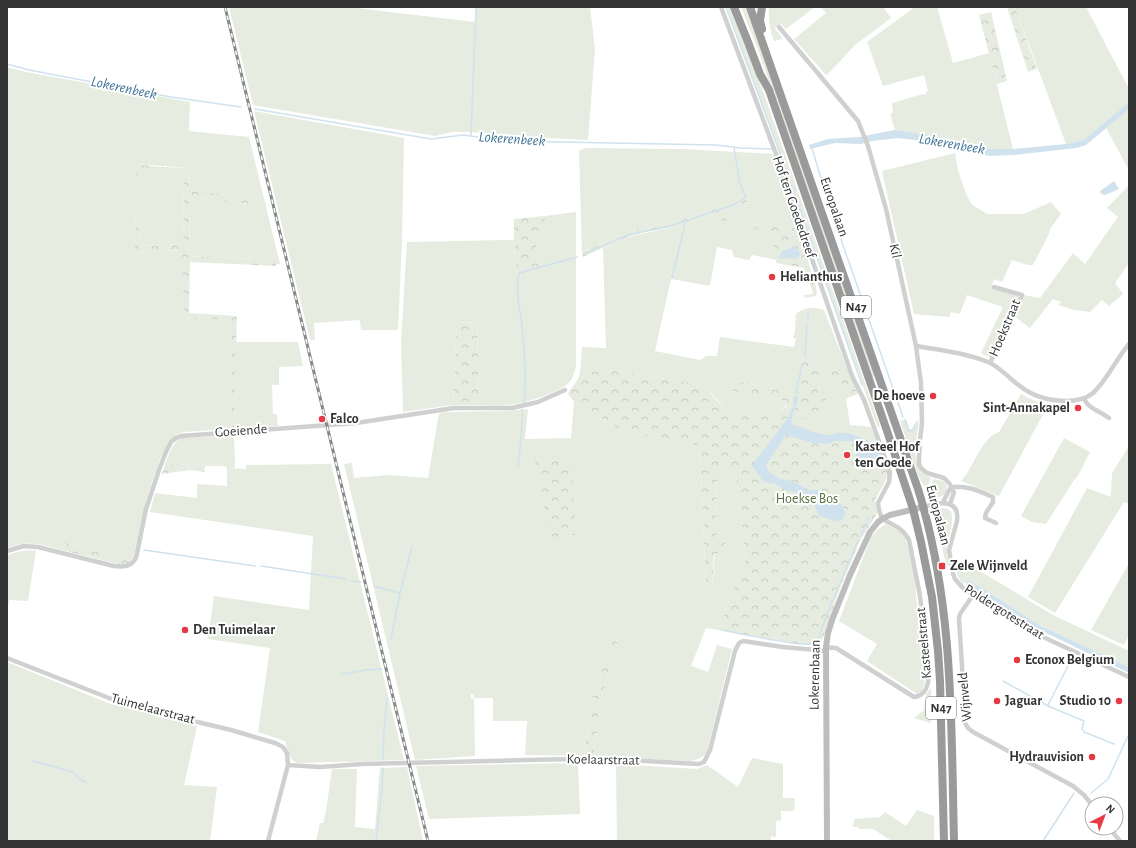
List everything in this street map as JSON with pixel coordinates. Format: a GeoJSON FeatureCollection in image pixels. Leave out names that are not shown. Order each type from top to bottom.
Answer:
{"type":"FeatureCollection","features":[{"type":"Feature","properties":{"kind":"highway","name":"Europalaan"},"geometry":{"type":"LineString","coordinates":[[734,7],[760,74],[769,90],[913,509],[932,598],[938,651],[944,841]]}},
{"type":"Feature","properties":{"kind":"highway","name":"Europalaan"},"geometry":{"type":"LineString","coordinates":[[750,7],[877,370],[923,507],[933,545],[940,578],[948,651],[954,841]]}},
{"type":"Feature","properties":{"kind":"highway"},"geometry":{"type":"LineString","coordinates":[[762,7],[760,21],[763,32],[763,42]]}},
{"type":"Feature","properties":{"kind":"street","name":"Hof ten Goededreef"},"geometry":{"type":"LineString","coordinates":[[722,7],[776,154],[852,376],[864,400],[888,466],[890,473],[888,482],[878,503],[882,519]]}},
{"type":"Feature","properties":{"kind":"street","name":"Kil"},"geometry":{"type":"LineString","coordinates":[[779,26],[858,121],[867,142],[886,209],[916,346],[922,423],[919,464],[926,473],[944,478],[950,483],[951,487]]}},
{"type":"Feature","properties":{"kind":"street","name":"Hoekstraat"},"geometry":{"type":"LineString","coordinates":[[990,363],[1022,295],[994,287]]}},
{"type":"Feature","properties":{"kind":"street"},"geometry":{"type":"LineString","coordinates":[[1109,418],[1087,405],[1084,399],[1093,393],[1103,382],[1129,344]]}},
{"type":"Feature","properties":{"kind":"street","name":"Hoekstraat"},"geometry":{"type":"LineString","coordinates":[[916,346],[969,355],[990,363],[1031,394],[1041,398],[1061,401],[1084,399]]}},
{"type":"Feature","properties":{"kind":"street","name":"Goeiende"},"geometry":{"type":"LineString","coordinates":[[7,551],[24,546],[38,547],[114,566],[122,567],[131,564],[136,558],[146,509],[164,457],[171,442],[181,436],[356,423],[454,408],[512,408],[538,402],[565,390]]}},
{"type":"Feature","properties":{"kind":"street"},"geometry":{"type":"LineString","coordinates":[[951,487],[963,486],[993,497],[993,502],[986,513],[985,518],[996,523]]}},
{"type":"Feature","properties":{"kind":"street"},"geometry":{"type":"LineString","coordinates":[[923,507],[943,502],[950,504],[954,492],[951,487]]}},
{"type":"Feature","properties":{"kind":"street"},"geometry":{"type":"LineString","coordinates":[[943,502],[951,487]]}},
{"type":"Feature","properties":{"kind":"street","name":"Poldergotestraat"},"geometry":{"type":"LineString","coordinates":[[950,504],[954,508],[957,516],[949,550],[953,574],[963,588],[1041,636],[1129,677]]}},
{"type":"Feature","properties":{"kind":"street","name":"Lokerenbaan"},"geometry":{"type":"LineString","coordinates":[[827,841],[826,649],[828,633],[850,576],[870,532],[878,522],[890,515],[923,507]]}},
{"type":"Feature","properties":{"kind":"street","name":"Kasteelstraat"},"geometry":{"type":"LineString","coordinates":[[826,649],[836,648],[914,697],[920,696],[927,689],[929,676],[920,596],[909,540],[906,533],[882,519]]}},
{"type":"Feature","properties":{"kind":"street","name":"Wijnveld"},"geometry":{"type":"LineString","coordinates":[[973,595],[960,614],[959,619],[965,723],[973,732],[1073,786],[1085,796]]}},
{"type":"Feature","properties":{"kind":"street","name":"Koelaarstraat"},"geometry":{"type":"LineString","coordinates":[[288,765],[320,767],[362,764],[567,759],[628,760],[699,764],[704,762],[710,750],[735,651],[739,643],[744,641],[783,647],[826,649]]}},
{"type":"Feature","properties":{"kind":"street","name":"Tuimelaarstraat"},"geometry":{"type":"LineString","coordinates":[[7,658],[114,700],[276,743],[283,747],[287,753],[288,765]]}},
{"type":"Feature","properties":{"kind":"street"},"geometry":{"type":"LineString","coordinates":[[268,841],[288,765]]}},
{"type":"Feature","properties":{"kind":"green space"},"geometry":{"type":"Polygon","coordinates":[[[229,7],[347,7],[475,22],[476,7],[590,7],[595,49],[588,140],[470,132],[452,132],[435,136],[253,105],[229,7]]]}},
{"type":"Feature","properties":{"kind":"green space"},"geometry":{"type":"Polygon","coordinates":[[[727,7],[731,7],[764,94],[880,426],[878,428],[727,7]]]}},
{"type":"Feature","properties":{"kind":"green space"},"geometry":{"type":"Polygon","coordinates":[[[741,7],[747,7],[876,376],[872,377],[757,47],[741,7]]]}},
{"type":"Feature","properties":{"kind":"green space"},"geometry":{"type":"Polygon","coordinates":[[[769,7],[815,7],[786,29],[780,23],[775,28],[783,39],[774,41],[771,33],[769,7]]]}},
{"type":"Feature","properties":{"kind":"green space"},"geometry":{"type":"Polygon","coordinates":[[[821,7],[883,7],[891,18],[855,45],[826,75],[794,39],[826,13],[821,7]]]}},
{"type":"Feature","properties":{"kind":"green space"},"geometry":{"type":"Polygon","coordinates":[[[915,7],[937,7],[953,63],[989,53],[1013,149],[984,148],[940,137],[895,130],[890,114],[893,113],[892,103],[927,94],[926,92],[928,91],[924,75],[883,86],[867,42],[915,7]]]}},
{"type":"Feature","properties":{"kind":"green space"},"geometry":{"type":"Polygon","coordinates":[[[1007,7],[1015,7],[1037,69],[1028,72],[1007,7]]]}},
{"type":"Feature","properties":{"kind":"green space"},"geometry":{"type":"Polygon","coordinates":[[[1015,7],[1086,7],[1129,89],[1129,102],[1084,140],[1066,144],[1015,7]]]}},
{"type":"Feature","properties":{"kind":"green space"},"geometry":{"type":"Polygon","coordinates":[[[991,12],[1007,81],[997,84],[979,15],[991,12]]]}},
{"type":"Feature","properties":{"kind":"green space"},"geometry":{"type":"Polygon","coordinates":[[[7,67],[26,72],[190,102],[189,131],[249,137],[280,264],[276,264],[276,260],[190,256],[189,198],[261,205],[261,198],[189,190],[190,168],[138,164],[144,170],[184,174],[183,244],[140,246],[142,214],[136,213],[134,253],[183,250],[184,318],[229,320],[229,429],[184,432],[178,434],[170,440],[160,459],[147,497],[133,559],[129,561],[65,543],[62,550],[35,544],[22,544],[7,548],[7,67]]]}},
{"type":"Feature","properties":{"kind":"green space"},"geometry":{"type":"Polygon","coordinates":[[[1129,109],[1129,170],[1106,128],[1129,109]]]}},
{"type":"Feature","properties":{"kind":"green space"},"geometry":{"type":"Polygon","coordinates":[[[254,111],[404,138],[402,241],[398,330],[361,330],[360,320],[314,323],[315,340],[310,340],[254,111]]]}},
{"type":"Feature","properties":{"kind":"green space"},"geometry":{"type":"Polygon","coordinates":[[[586,148],[682,149],[773,154],[798,228],[739,223],[739,226],[776,232],[772,259],[752,255],[749,260],[734,257],[732,250],[717,247],[710,286],[671,279],[655,351],[700,360],[706,356],[717,356],[720,337],[794,347],[796,338],[793,338],[796,314],[809,308],[817,308],[824,310],[850,376],[802,359],[797,395],[735,380],[733,391],[784,401],[787,405],[779,412],[769,416],[743,416],[727,411],[707,389],[694,383],[581,366],[582,347],[606,348],[603,248],[620,240],[685,225],[722,211],[726,221],[726,214],[729,210],[748,200],[743,196],[733,203],[686,219],[627,232],[582,252],[579,152],[580,150],[586,148]]]}},
{"type":"Feature","properties":{"kind":"green space"},"geometry":{"type":"Polygon","coordinates":[[[955,153],[958,170],[971,204],[987,214],[1024,214],[1051,202],[1061,214],[1050,229],[1049,234],[1033,265],[1012,260],[1002,282],[994,279],[991,288],[1018,296],[991,358],[981,353],[1003,307],[967,295],[960,314],[951,312],[949,317],[914,314],[882,171],[955,153]]]}},
{"type":"Feature","properties":{"kind":"green space"},"geometry":{"type":"Polygon","coordinates":[[[137,164],[160,167],[190,168],[189,190],[261,198],[262,205],[189,198],[190,256],[276,260],[276,266],[190,262],[189,313],[237,316],[234,429],[229,429],[229,320],[184,318],[182,250],[134,253],[136,213],[142,214],[140,246],[183,244],[184,174],[144,170],[143,175],[136,175],[137,164]]]}},
{"type":"Feature","properties":{"kind":"green space"},"geometry":{"type":"Polygon","coordinates":[[[1129,185],[1129,263],[1115,283],[1123,294],[1109,306],[1102,300],[1090,312],[1074,310],[1058,305],[1061,302],[1053,299],[1030,328],[1014,316],[1023,295],[1040,298],[1073,253],[1085,264],[1118,217],[1107,208],[1129,185]]]}},
{"type":"Feature","properties":{"kind":"green space"},"geometry":{"type":"Polygon","coordinates":[[[744,195],[748,201],[729,210],[726,214],[726,221],[722,221],[722,211],[685,225],[641,233],[620,240],[583,257],[582,252],[627,232],[686,219],[733,203],[744,195]]]}},
{"type":"Feature","properties":{"kind":"green space"},"geometry":{"type":"Polygon","coordinates":[[[576,212],[576,365],[570,382],[556,391],[520,403],[507,405],[479,405],[477,323],[457,322],[453,405],[403,412],[401,342],[407,242],[514,240],[518,274],[535,238],[548,236],[545,216],[576,212]]]}},
{"type":"Feature","properties":{"kind":"green space"},"geometry":{"type":"Polygon","coordinates":[[[545,216],[548,236],[535,238],[539,269],[518,275],[514,240],[514,219],[545,216]]]}},
{"type":"Feature","properties":{"kind":"green space"},"geometry":{"type":"Polygon","coordinates":[[[739,223],[798,228],[816,287],[816,296],[805,298],[804,296],[812,294],[813,292],[804,268],[776,263],[776,260],[772,259],[776,232],[738,226],[739,223]]]}},
{"type":"Feature","properties":{"kind":"green space"},"geometry":{"type":"Polygon","coordinates":[[[457,322],[477,323],[479,405],[453,405],[457,322]]]}},
{"type":"Feature","properties":{"kind":"green space"},"geometry":{"type":"Polygon","coordinates":[[[236,342],[298,342],[303,366],[279,367],[279,385],[272,385],[273,414],[277,414],[278,426],[234,429],[236,342]]]}},
{"type":"Feature","properties":{"kind":"green space","name":"Hoekse Bos"},"geometry":{"type":"Polygon","coordinates":[[[802,359],[850,376],[858,394],[850,397],[839,379],[822,378],[818,393],[826,399],[825,413],[806,413],[801,424],[812,431],[852,434],[878,444],[888,471],[888,476],[875,500],[877,514],[861,539],[841,585],[823,638],[816,645],[800,645],[718,630],[746,559],[736,475],[724,467],[717,472],[716,537],[728,546],[726,552],[714,554],[712,589],[706,588],[700,446],[622,431],[574,402],[568,394],[578,379],[581,366],[694,383],[707,389],[727,411],[743,416],[769,416],[779,412],[787,406],[784,401],[733,391],[735,380],[797,395],[802,359]]]}},
{"type":"Feature","properties":{"kind":"green space"},"geometry":{"type":"Polygon","coordinates":[[[822,378],[839,379],[850,397],[846,399],[850,425],[871,427],[878,444],[852,434],[812,431],[801,424],[806,413],[812,411],[825,412],[818,394],[822,378]]]}},
{"type":"Feature","properties":{"kind":"green space"},"geometry":{"type":"Polygon","coordinates":[[[1021,394],[1035,401],[1048,405],[999,496],[961,481],[986,442],[994,434],[999,432],[1021,394]]]}},
{"type":"Feature","properties":{"kind":"green space"},"geometry":{"type":"Polygon","coordinates":[[[574,402],[622,431],[700,446],[706,588],[712,589],[716,538],[717,471],[724,467],[736,475],[746,559],[718,630],[706,628],[691,666],[708,672],[717,645],[732,649],[707,752],[702,757],[691,761],[593,756],[603,692],[618,641],[613,639],[592,700],[584,756],[525,755],[527,721],[493,721],[493,698],[474,698],[473,694],[471,694],[471,698],[474,699],[475,756],[415,760],[344,464],[352,463],[354,478],[388,475],[428,478],[439,413],[528,409],[525,439],[571,438],[574,402]]]}},
{"type":"Feature","properties":{"kind":"green space"},"geometry":{"type":"Polygon","coordinates":[[[906,419],[910,430],[916,421],[919,421],[916,445],[917,461],[919,468],[924,474],[931,478],[929,484],[924,486],[918,475],[900,421],[906,419]]]}},
{"type":"Feature","properties":{"kind":"green space"},"geometry":{"type":"Polygon","coordinates":[[[234,435],[235,465],[165,464],[173,446],[181,438],[234,435]]]}},
{"type":"Feature","properties":{"kind":"green space"},"geometry":{"type":"Polygon","coordinates":[[[1064,438],[1090,452],[1078,476],[1046,524],[1032,522],[1021,516],[1064,438]]]}},
{"type":"Feature","properties":{"kind":"green space"},"geometry":{"type":"Polygon","coordinates":[[[1129,446],[1129,504],[1124,502],[1055,613],[1028,597],[1087,488],[1111,497],[1112,473],[1129,446]]]}},
{"type":"Feature","properties":{"kind":"green space"},"geometry":{"type":"Polygon","coordinates":[[[572,457],[575,535],[550,537],[535,461],[572,457]]]}},
{"type":"Feature","properties":{"kind":"green space"},"geometry":{"type":"Polygon","coordinates":[[[165,464],[235,465],[235,468],[227,468],[224,466],[205,466],[204,472],[190,470],[162,474],[165,464]]]}},
{"type":"Feature","properties":{"kind":"green space"},"geometry":{"type":"Polygon","coordinates":[[[331,464],[404,760],[294,762],[289,754],[285,741],[258,732],[270,648],[208,639],[214,596],[309,610],[313,536],[150,512],[155,493],[197,498],[197,484],[227,486],[227,468],[246,469],[246,465],[331,464]]]}},
{"type":"Feature","properties":{"kind":"green space"},"geometry":{"type":"Polygon","coordinates":[[[933,479],[943,481],[947,487],[947,490],[942,496],[931,499],[929,491],[933,479]]]}},
{"type":"Feature","properties":{"kind":"green space"},"geometry":{"type":"Polygon","coordinates":[[[942,508],[948,509],[951,512],[952,517],[947,548],[949,565],[946,564],[936,522],[938,521],[936,511],[942,508]]]}},
{"type":"Feature","properties":{"kind":"green space"},"geometry":{"type":"Polygon","coordinates":[[[886,524],[904,535],[914,575],[925,682],[922,691],[917,694],[867,661],[877,644],[839,621],[871,537],[877,530],[886,524]]]}},
{"type":"Feature","properties":{"kind":"green space"},"geometry":{"type":"Polygon","coordinates":[[[65,543],[129,561],[133,559],[128,564],[122,565],[62,550],[65,543]]]}},
{"type":"Feature","properties":{"kind":"green space"},"geometry":{"type":"Polygon","coordinates":[[[36,550],[28,601],[9,600],[7,613],[7,555],[21,551],[36,550]]]}},
{"type":"Feature","properties":{"kind":"green space"},"geometry":{"type":"Polygon","coordinates":[[[1129,563],[1129,634],[1124,645],[1091,630],[1129,563]]]}},
{"type":"Feature","properties":{"kind":"green space"},"geometry":{"type":"Polygon","coordinates":[[[970,565],[1053,615],[1129,651],[1129,667],[1041,626],[969,580],[963,584],[958,577],[955,566],[970,565]]]}},
{"type":"Feature","properties":{"kind":"green space"},"geometry":{"type":"Polygon","coordinates":[[[613,639],[618,641],[603,692],[593,756],[584,756],[592,700],[613,639]]]}},
{"type":"Feature","properties":{"kind":"green space"},"geometry":{"type":"Polygon","coordinates":[[[7,662],[108,703],[197,726],[184,785],[217,787],[210,841],[7,841],[7,662]]]}},
{"type":"Feature","properties":{"kind":"green space"},"geometry":{"type":"Polygon","coordinates":[[[931,688],[931,723],[914,718],[924,710],[926,694],[931,688]]]}},
{"type":"Feature","properties":{"kind":"green space"},"geometry":{"type":"Polygon","coordinates":[[[752,758],[783,764],[783,798],[795,798],[794,811],[781,811],[781,820],[776,821],[776,837],[771,836],[771,841],[617,841],[616,764],[697,769],[707,765],[738,787],[752,758]]]}},
{"type":"Feature","properties":{"kind":"green space"},"geometry":{"type":"Polygon","coordinates":[[[578,763],[580,814],[429,819],[416,766],[578,763]]]}},
{"type":"Feature","properties":{"kind":"green space"},"geometry":{"type":"Polygon","coordinates":[[[407,767],[423,841],[316,841],[320,823],[323,823],[326,811],[332,769],[357,769],[355,827],[375,829],[380,768],[407,767]]]}},
{"type":"Feature","properties":{"kind":"green space"},"geometry":{"type":"Polygon","coordinates":[[[917,810],[934,816],[934,841],[892,841],[873,829],[858,829],[858,827],[853,827],[854,819],[880,817],[885,812],[906,826],[917,810]]]}},
{"type":"Feature","properties":{"kind":"water"},"geometry":{"type":"Polygon","coordinates":[[[1129,102],[1129,109],[1086,145],[1076,148],[990,156],[925,141],[898,138],[872,141],[861,144],[835,143],[810,149],[809,145],[828,139],[859,137],[895,130],[940,137],[993,149],[1013,149],[1066,144],[1084,140],[1129,102]]]}},
{"type":"Feature","properties":{"kind":"water"},"geometry":{"type":"Polygon","coordinates":[[[1114,181],[1119,189],[1105,195],[1101,194],[1100,191],[1114,181]]]}},
{"type":"Feature","properties":{"kind":"water"},"geometry":{"type":"Polygon","coordinates":[[[794,246],[797,246],[797,250],[800,252],[799,257],[796,259],[780,259],[779,257],[783,250],[788,250],[794,246]]]}},
{"type":"Feature","properties":{"kind":"water"},"geometry":{"type":"Polygon","coordinates":[[[794,396],[798,399],[791,421],[794,425],[825,435],[849,433],[860,437],[875,446],[882,457],[882,462],[876,459],[856,459],[859,445],[850,441],[834,441],[828,444],[813,443],[786,435],[766,465],[768,471],[780,479],[792,481],[802,486],[806,490],[822,491],[832,496],[839,502],[845,512],[842,519],[838,522],[819,516],[814,505],[794,492],[783,489],[773,482],[769,484],[762,480],[752,465],[788,418],[794,405],[794,396]]]}},
{"type":"Feature","properties":{"kind":"water"},"geometry":{"type":"Polygon","coordinates":[[[969,580],[1041,626],[1129,667],[1129,673],[1042,631],[965,583],[969,580]]]}},
{"type":"Feature","properties":{"kind":"waterway"},"geometry":{"type":"LineString","coordinates":[[471,136],[476,7]]}},
{"type":"Feature","properties":{"kind":"waterway"},"geometry":{"type":"LineString","coordinates":[[726,7],[862,385]]}},
{"type":"Feature","properties":{"kind":"waterway","name":"Lokerenbeek"},"geometry":{"type":"LineString","coordinates":[[7,64],[29,70],[171,97],[241,107]]}},
{"type":"Feature","properties":{"kind":"waterway","name":"Lokerenbeek"},"geometry":{"type":"LineString","coordinates":[[255,109],[431,139],[463,135],[507,141],[716,145],[741,148],[772,149]]}},
{"type":"Feature","properties":{"kind":"waterway"},"geometry":{"type":"LineString","coordinates":[[584,254],[628,235],[670,226],[727,207],[746,197],[740,184],[734,148]]}},
{"type":"Feature","properties":{"kind":"waterway"},"geometry":{"type":"LineString","coordinates":[[812,148],[830,208],[903,417]]}},
{"type":"Feature","properties":{"kind":"waterway"},"geometry":{"type":"LineString","coordinates":[[672,278],[684,228],[684,222]]}},
{"type":"Feature","properties":{"kind":"waterway"},"geometry":{"type":"LineString","coordinates":[[524,403],[525,364],[518,293],[519,273],[577,257]]}},
{"type":"Feature","properties":{"kind":"waterway"},"geometry":{"type":"LineString","coordinates":[[808,313],[808,320]]}},
{"type":"Feature","properties":{"kind":"waterway"},"geometry":{"type":"LineString","coordinates":[[805,356],[807,324]]}},
{"type":"Feature","properties":{"kind":"waterway"},"geometry":{"type":"LineString","coordinates":[[796,396],[802,365]]}},
{"type":"Feature","properties":{"kind":"waterway"},"geometry":{"type":"LineString","coordinates":[[518,466],[522,430],[522,409]]}},
{"type":"Feature","properties":{"kind":"waterway"},"geometry":{"type":"LineString","coordinates":[[905,420],[908,430],[910,431],[914,429],[916,424]]}},
{"type":"Feature","properties":{"kind":"waterway"},"geometry":{"type":"LineString","coordinates":[[861,536],[869,516]]}},
{"type":"Feature","properties":{"kind":"waterway"},"geometry":{"type":"LineString","coordinates":[[722,630],[798,644],[815,643],[858,541]]}},
{"type":"Feature","properties":{"kind":"waterway"},"geometry":{"type":"LineString","coordinates":[[391,639],[400,593],[412,547]]}},
{"type":"Feature","properties":{"kind":"waterway"},"geometry":{"type":"LineString","coordinates":[[144,550],[255,566]]}},
{"type":"Feature","properties":{"kind":"waterway"},"geometry":{"type":"LineString","coordinates":[[261,566],[346,579]]}},
{"type":"Feature","properties":{"kind":"waterway"},"geometry":{"type":"LineString","coordinates":[[352,581],[361,582]]}},
{"type":"Feature","properties":{"kind":"waterway"},"geometry":{"type":"LineString","coordinates":[[374,586],[400,593]]}},
{"type":"Feature","properties":{"kind":"waterway"},"geometry":{"type":"LineString","coordinates":[[1048,705],[1071,660]]}},
{"type":"Feature","properties":{"kind":"waterway"},"geometry":{"type":"LineString","coordinates":[[342,674],[382,669]]}},
{"type":"Feature","properties":{"kind":"waterway"},"geometry":{"type":"LineString","coordinates":[[1003,681],[1048,706],[1084,721],[1082,729],[1084,732],[1114,744]]}},
{"type":"Feature","properties":{"kind":"waterway"},"geometry":{"type":"LineString","coordinates":[[383,759],[387,699]]}},
{"type":"Feature","properties":{"kind":"waterway"},"geometry":{"type":"LineString","coordinates":[[1091,793],[1108,779],[1129,734]]}},
{"type":"Feature","properties":{"kind":"waterway"},"geometry":{"type":"LineString","coordinates":[[33,761],[73,772],[78,778],[86,782]]}},
{"type":"Feature","properties":{"kind":"waterway"},"geometry":{"type":"LineString","coordinates":[[376,841],[383,768]]}},
{"type":"Feature","properties":{"kind":"waterway"},"geometry":{"type":"LineString","coordinates":[[1043,841],[1074,793]]}},
{"type":"Feature","properties":{"kind":"railway"},"geometry":{"type":"LineString","coordinates":[[225,7],[428,841]]}},
{"type":"Feature","properties":{"kind":"place","name":"Helianthus"},"geometry":{"type":"Point","coordinates":[772,277]}},
{"type":"Feature","properties":{"kind":"place","name":"De hoeve"},"geometry":{"type":"Point","coordinates":[933,396]}},
{"type":"Feature","properties":{"kind":"place","name":"Sint-Annakapel"},"geometry":{"type":"Point","coordinates":[1078,408]}},
{"type":"Feature","properties":{"kind":"place","name":"Falco"},"geometry":{"type":"Point","coordinates":[322,419]}},
{"type":"Feature","properties":{"kind":"place","name":"Kasteel Hof ten Goede"},"geometry":{"type":"Point","coordinates":[847,455]}},
{"type":"Feature","properties":{"kind":"place","name":"Zele Wijnveld"},"geometry":{"type":"Point","coordinates":[942,566]}},
{"type":"Feature","properties":{"kind":"place","name":"Den Tuimelaar"},"geometry":{"type":"Point","coordinates":[185,630]}},
{"type":"Feature","properties":{"kind":"place","name":"Econox Belgium"},"geometry":{"type":"Point","coordinates":[1017,660]}},
{"type":"Feature","properties":{"kind":"place","name":"Jaguar"},"geometry":{"type":"Point","coordinates":[997,701]}},
{"type":"Feature","properties":{"kind":"place","name":"Studio 10"},"geometry":{"type":"Point","coordinates":[1119,701]}},
{"type":"Feature","properties":{"kind":"place","name":"Hydrauvision"},"geometry":{"type":"Point","coordinates":[1092,757]}}]}
